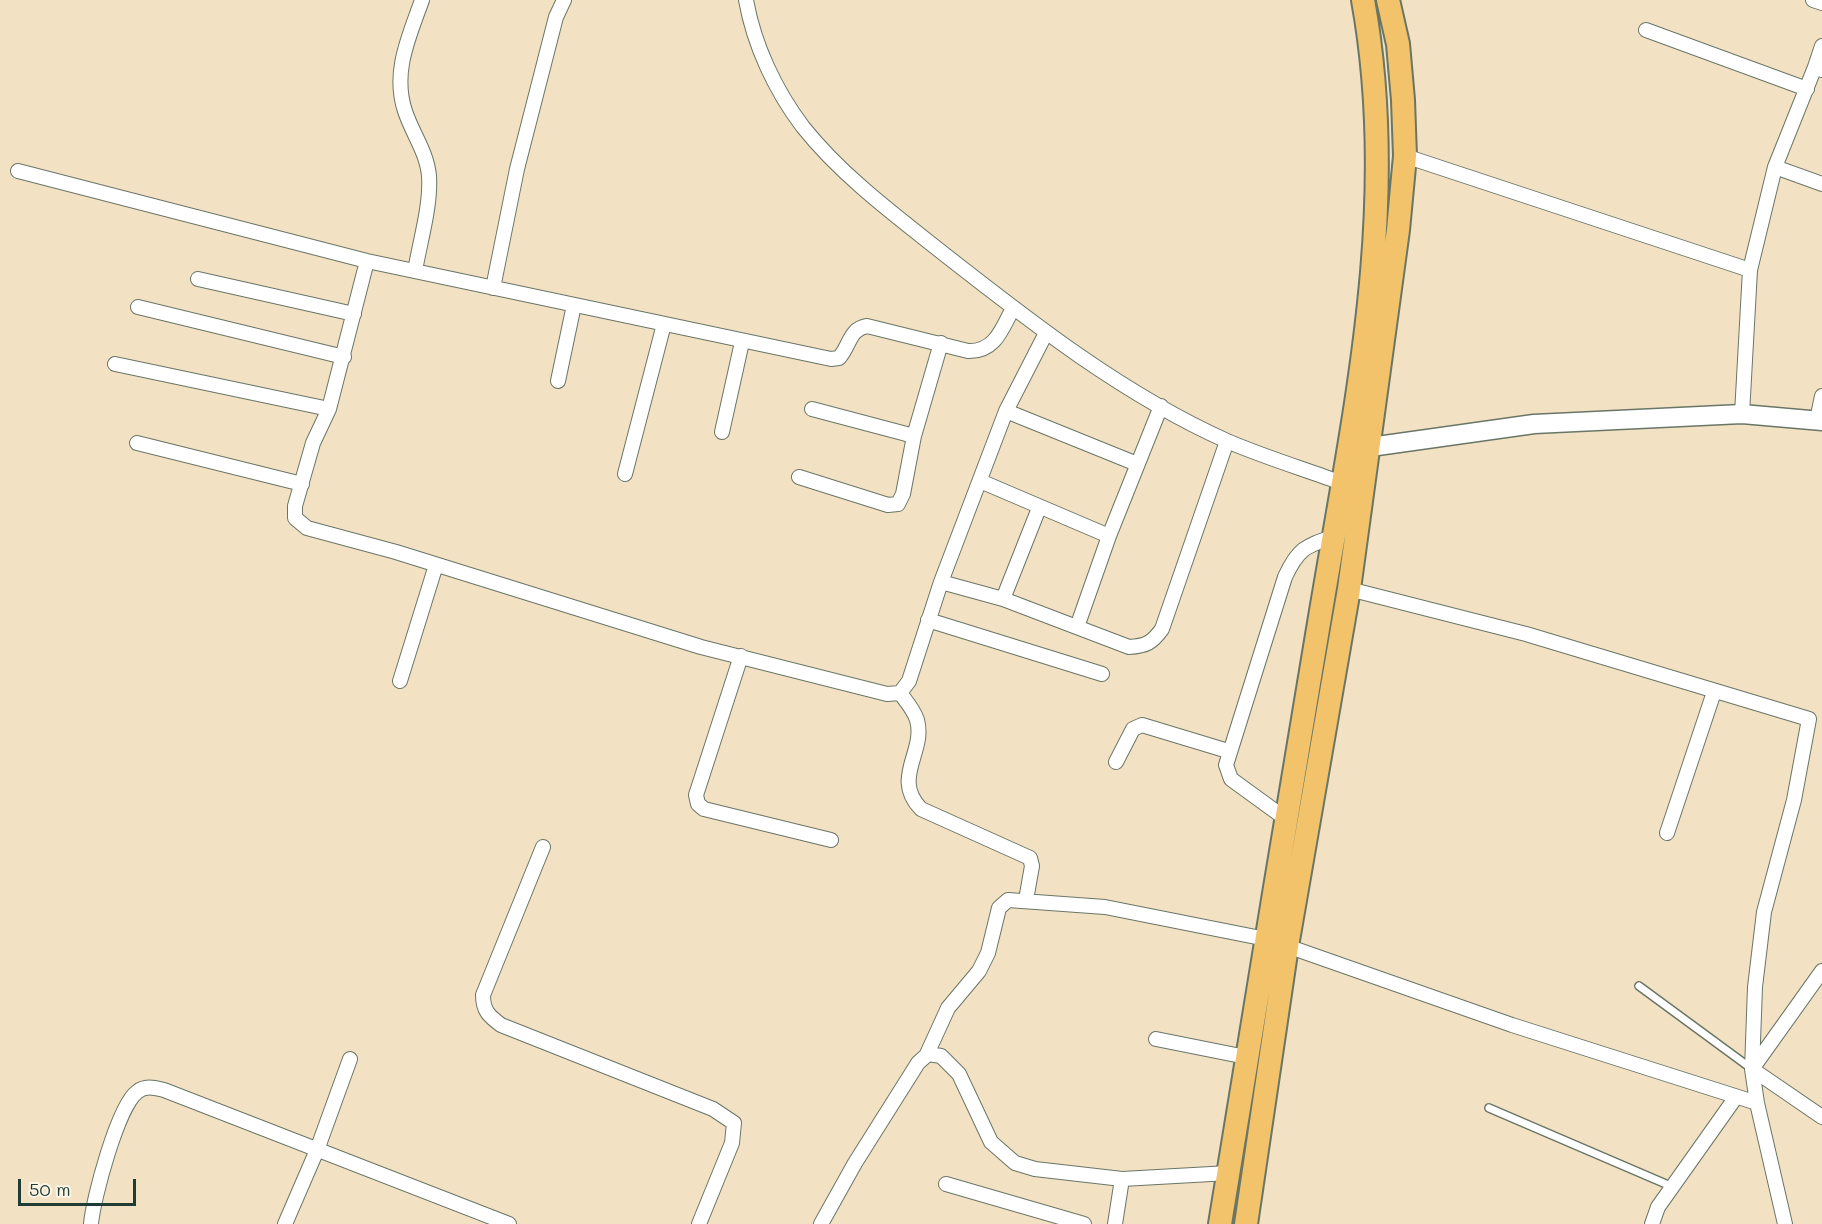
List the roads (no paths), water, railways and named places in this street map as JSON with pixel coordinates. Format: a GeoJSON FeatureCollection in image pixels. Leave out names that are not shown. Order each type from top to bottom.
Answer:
{"type":"FeatureCollection","features":[{"type":"Feature","properties":{"kind":"highway"},"geometry":{"type":"LineString","coordinates":[[1220,1224],[1246,1057],[1277,942],[1349,589],[1377,209],[1377,89],[1364,0]]}},
{"type":"Feature","properties":{"kind":"highway"},"geometry":{"type":"LineString","coordinates":[[1246,1224],[1277,942],[1286,819],[1342,483],[1358,448],[1387,318],[1405,156],[1398,44],[1388,0]]}},
{"type":"Feature","properties":{"kind":"street"},"geometry":{"type":"LineString","coordinates":[[415,271],[429,189],[429,173],[426,159],[405,111],[400,85],[401,59],[422,0]]}},
{"type":"Feature","properties":{"kind":"street"},"geometry":{"type":"LineString","coordinates":[[494,288],[517,169],[556,17],[564,0]]}},
{"type":"Feature","properties":{"kind":"street"},"geometry":{"type":"LineString","coordinates":[[746,0],[764,61],[804,128],[835,161],[893,214],[1046,333],[1161,406],[1227,441],[1342,483]]}},
{"type":"Feature","properties":{"kind":"street"},"geometry":{"type":"LineString","coordinates":[[1813,0],[1822,3]]}},
{"type":"Feature","properties":{"kind":"street"},"geometry":{"type":"LineString","coordinates":[[1646,30],[1807,89]]}},
{"type":"Feature","properties":{"kind":"street"},"geometry":{"type":"LineString","coordinates":[[1742,414],[1750,270],[1775,167],[1807,89],[1819,69],[1822,45]]}},
{"type":"Feature","properties":{"kind":"street"},"geometry":{"type":"LineString","coordinates":[[1405,156],[1750,270]]}},
{"type":"Feature","properties":{"kind":"street"},"geometry":{"type":"LineString","coordinates":[[1775,167],[1822,184]]}},
{"type":"Feature","properties":{"kind":"street"},"geometry":{"type":"LineString","coordinates":[[18,171],[367,261],[831,360],[840,358],[853,334],[859,328],[867,327],[968,351],[990,346],[1014,308]]}},
{"type":"Feature","properties":{"kind":"street"},"geometry":{"type":"LineString","coordinates":[[367,261],[329,409],[313,443],[294,512],[298,523],[307,528],[436,565],[701,647],[887,694],[900,693],[909,681],[941,582],[1006,411],[1046,333]]}},
{"type":"Feature","properties":{"kind":"street"},"geometry":{"type":"LineString","coordinates":[[198,279],[354,314]]}},
{"type":"Feature","properties":{"kind":"street"},"geometry":{"type":"LineString","coordinates":[[558,381],[574,305]]}},
{"type":"Feature","properties":{"kind":"street"},"geometry":{"type":"LineString","coordinates":[[138,307],[344,357]]}},
{"type":"Feature","properties":{"kind":"street"},"geometry":{"type":"LineString","coordinates":[[626,474],[664,324]]}},
{"type":"Feature","properties":{"kind":"street"},"geometry":{"type":"LineString","coordinates":[[722,432],[742,342]]}},
{"type":"Feature","properties":{"kind":"street"},"geometry":{"type":"LineString","coordinates":[[800,477],[888,505],[898,504],[903,494],[914,436],[941,343]]}},
{"type":"Feature","properties":{"kind":"street"},"geometry":{"type":"LineString","coordinates":[[115,364],[329,409]]}},
{"type":"Feature","properties":{"kind":"street"},"geometry":{"type":"LineString","coordinates":[[1358,448],[1534,424],[1742,414],[1820,421],[1822,396]]}},
{"type":"Feature","properties":{"kind":"street"},"geometry":{"type":"LineString","coordinates":[[1077,627],[1109,536],[1161,406]]}},
{"type":"Feature","properties":{"kind":"street"},"geometry":{"type":"LineString","coordinates":[[812,409],[914,436]]}},
{"type":"Feature","properties":{"kind":"street"},"geometry":{"type":"LineString","coordinates":[[1006,411],[1137,464]]}},
{"type":"Feature","properties":{"kind":"street"},"geometry":{"type":"LineString","coordinates":[[941,582],[1003,599],[1129,647],[1144,646],[1154,642],[1162,629],[1227,441]]}},
{"type":"Feature","properties":{"kind":"street"},"geometry":{"type":"LineString","coordinates":[[137,443],[302,484]]}},
{"type":"Feature","properties":{"kind":"street"},"geometry":{"type":"LineString","coordinates":[[980,481],[1109,536]]}},
{"type":"Feature","properties":{"kind":"street"},"geometry":{"type":"LineString","coordinates":[[1003,599],[1039,508]]}},
{"type":"Feature","properties":{"kind":"street"},"geometry":{"type":"LineString","coordinates":[[1286,819],[1245,793],[1231,779],[1226,765],[1228,751],[1295,556],[1307,545],[1333,537]]}},
{"type":"Feature","properties":{"kind":"street"},"geometry":{"type":"LineString","coordinates":[[400,681],[436,565]]}},
{"type":"Feature","properties":{"kind":"street"},"geometry":{"type":"LineString","coordinates":[[1349,589],[1526,634],[1815,721],[1764,912],[1755,987],[1752,1069],[1757,1103],[1785,1224]]}},
{"type":"Feature","properties":{"kind":"street"},"geometry":{"type":"LineString","coordinates":[[928,620],[1102,674]]}},
{"type":"Feature","properties":{"kind":"street"},"geometry":{"type":"LineString","coordinates":[[741,656],[696,795],[698,804],[704,809],[831,840]]}},
{"type":"Feature","properties":{"kind":"street"},"geometry":{"type":"LineString","coordinates":[[1668,833],[1714,692]]}},
{"type":"Feature","properties":{"kind":"street"},"geometry":{"type":"LineString","coordinates":[[900,693],[914,712],[918,723],[909,776],[909,789],[913,800],[921,809],[1030,858],[1032,866],[1026,900]]}},
{"type":"Feature","properties":{"kind":"street"},"geometry":{"type":"LineString","coordinates":[[1116,762],[1133,729],[1142,725],[1228,751]]}},
{"type":"Feature","properties":{"kind":"street"},"geometry":{"type":"LineString","coordinates":[[543,848],[483,995],[483,1006],[489,1016],[501,1024],[712,1109],[734,1123],[732,1143],[699,1224]]}},
{"type":"Feature","properties":{"kind":"street"},"geometry":{"type":"LineString","coordinates":[[821,1224],[855,1163],[918,1062],[927,1054],[948,1008],[978,971],[988,953],[999,908],[1008,900],[1105,907],[1277,942],[1512,1025],[1757,1103]]}},
{"type":"Feature","properties":{"kind":"street"},"geometry":{"type":"LineString","coordinates":[[1752,1069],[1822,971]]}},
{"type":"Feature","properties":{"kind":"street"},"geometry":{"type":"LineString","coordinates":[[1156,1038],[1246,1057]]}},
{"type":"Feature","properties":{"kind":"street"},"geometry":{"type":"LineString","coordinates":[[927,1054],[941,1056],[959,1074],[991,1142],[1015,1163],[1035,1169],[1122,1179],[1229,1173]]}},
{"type":"Feature","properties":{"kind":"street"},"geometry":{"type":"LineString","coordinates":[[285,1224],[317,1150],[350,1059]]}},
{"type":"Feature","properties":{"kind":"street"},"geometry":{"type":"LineString","coordinates":[[1752,1069],[1822,1117]]}},
{"type":"Feature","properties":{"kind":"street"},"geometry":{"type":"LineString","coordinates":[[91,1224],[96,1191],[118,1129],[131,1099],[137,1091],[147,1087],[164,1090],[509,1224]]}},
{"type":"Feature","properties":{"kind":"street"},"geometry":{"type":"LineString","coordinates":[[1650,1224],[1672,1186],[1736,1096]]}},
{"type":"Feature","properties":{"kind":"street"},"geometry":{"type":"LineString","coordinates":[[1115,1224],[1122,1179]]}},
{"type":"Feature","properties":{"kind":"street"},"geometry":{"type":"LineString","coordinates":[[946,1184],[1084,1224]]}},
{"type":"Feature","properties":{"kind":"lane"},"geometry":{"type":"LineString","coordinates":[[1638,986],[1752,1069]]}},
{"type":"Feature","properties":{"kind":"lane"},"geometry":{"type":"LineString","coordinates":[[1489,1108],[1672,1186]]}}]}
